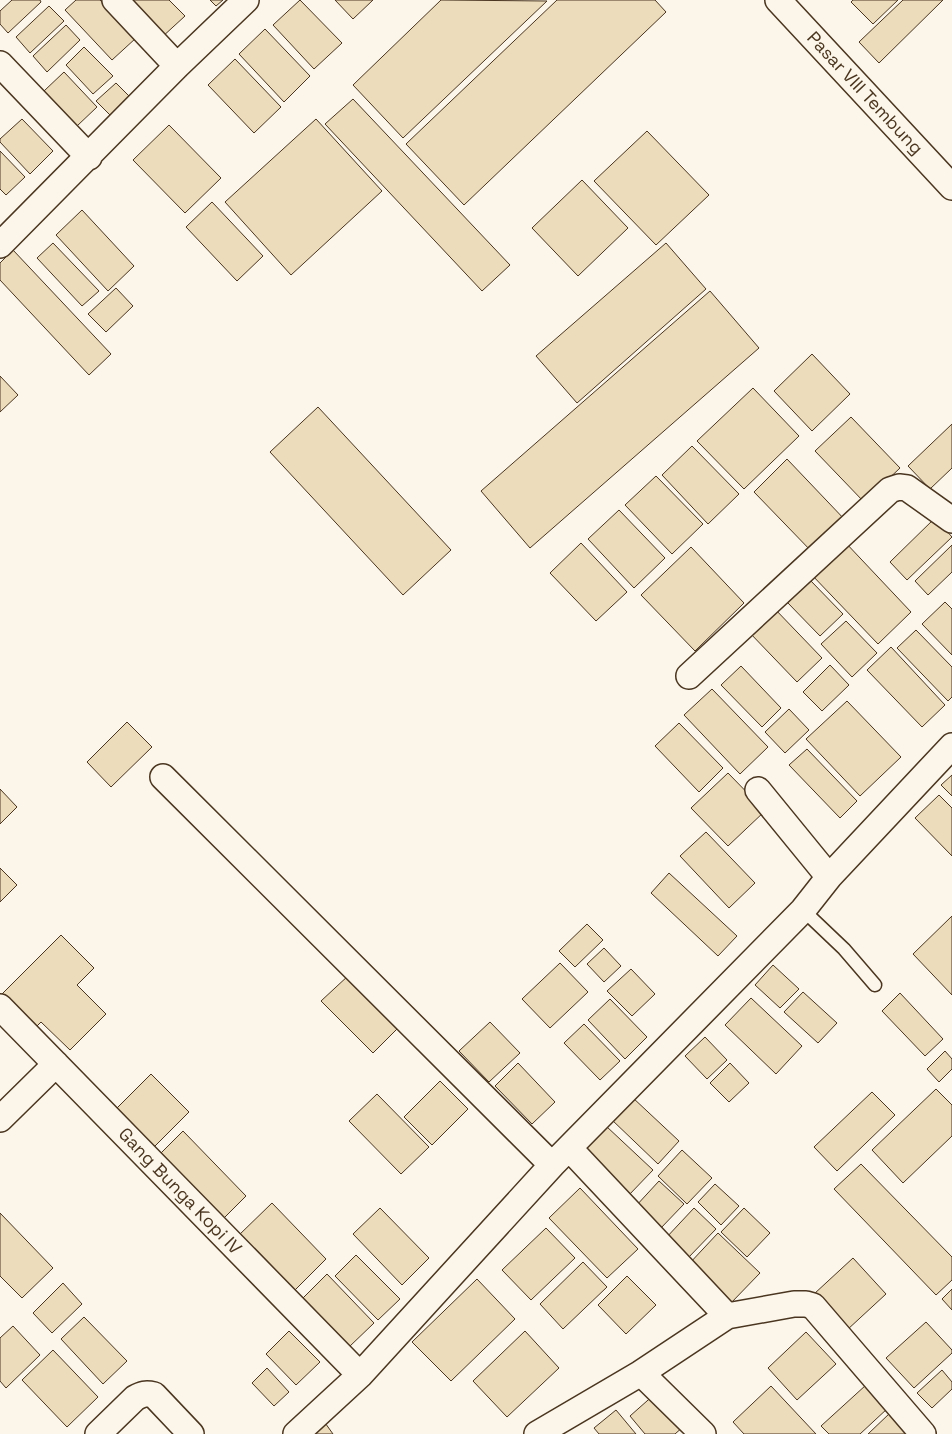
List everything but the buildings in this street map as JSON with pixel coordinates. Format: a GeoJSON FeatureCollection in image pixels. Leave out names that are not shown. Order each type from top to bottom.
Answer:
{"type":"FeatureCollection","features":[{"type":"Feature","properties":{"kind":"street"},"geometry":{"type":"LineString","coordinates":[[115,0],[177,66]]}},
{"type":"Feature","properties":{"kind":"street"},"geometry":{"type":"LineString","coordinates":[[0,246],[177,66],[246,0]]}},
{"type":"Feature","properties":{"kind":"street","name":"Pasar VIII Tembung"},"geometry":{"type":"LineString","coordinates":[[778,0],[952,187]]}},
{"type":"Feature","properties":{"kind":"street"},"geometry":{"type":"LineString","coordinates":[[0,64],[89,157]]}},
{"type":"Feature","properties":{"kind":"street"},"geometry":{"type":"LineString","coordinates":[[689,676],[890,490],[899,487],[907,488],[952,520]]}},
{"type":"Feature","properties":{"kind":"street"},"geometry":{"type":"LineString","coordinates":[[296,1434],[360,1375],[560,1157],[803,910],[829,877],[952,746]]}},
{"type":"Feature","properties":{"kind":"street"},"geometry":{"type":"LineString","coordinates":[[163,776],[727,1316]]}},
{"type":"Feature","properties":{"kind":"street"},"geometry":{"type":"LineString","coordinates":[[758,790],[829,877]]}},
{"type":"Feature","properties":{"kind":"street","name":"Gang Bunga Kopi IV"},"geometry":{"type":"LineString","coordinates":[[0,1007],[360,1375]]}},
{"type":"Feature","properties":{"kind":"street"},"geometry":{"type":"LineString","coordinates":[[0,1119],[56,1064]]}},
{"type":"Feature","properties":{"kind":"street"},"geometry":{"type":"LineString","coordinates":[[537,1434],[641,1373],[727,1316],[794,1304],[806,1304],[812,1306],[923,1434]]}},
{"type":"Feature","properties":{"kind":"street"},"geometry":{"type":"LineString","coordinates":[[641,1373],[703,1434]]}},
{"type":"Feature","properties":{"kind":"street"},"geometry":{"type":"LineString","coordinates":[[98,1434],[141,1394],[154,1395],[190,1434]]}},
{"type":"Feature","properties":{"kind":"lane"},"geometry":{"type":"LineString","coordinates":[[803,910],[844,949],[875,985]]}}]}
